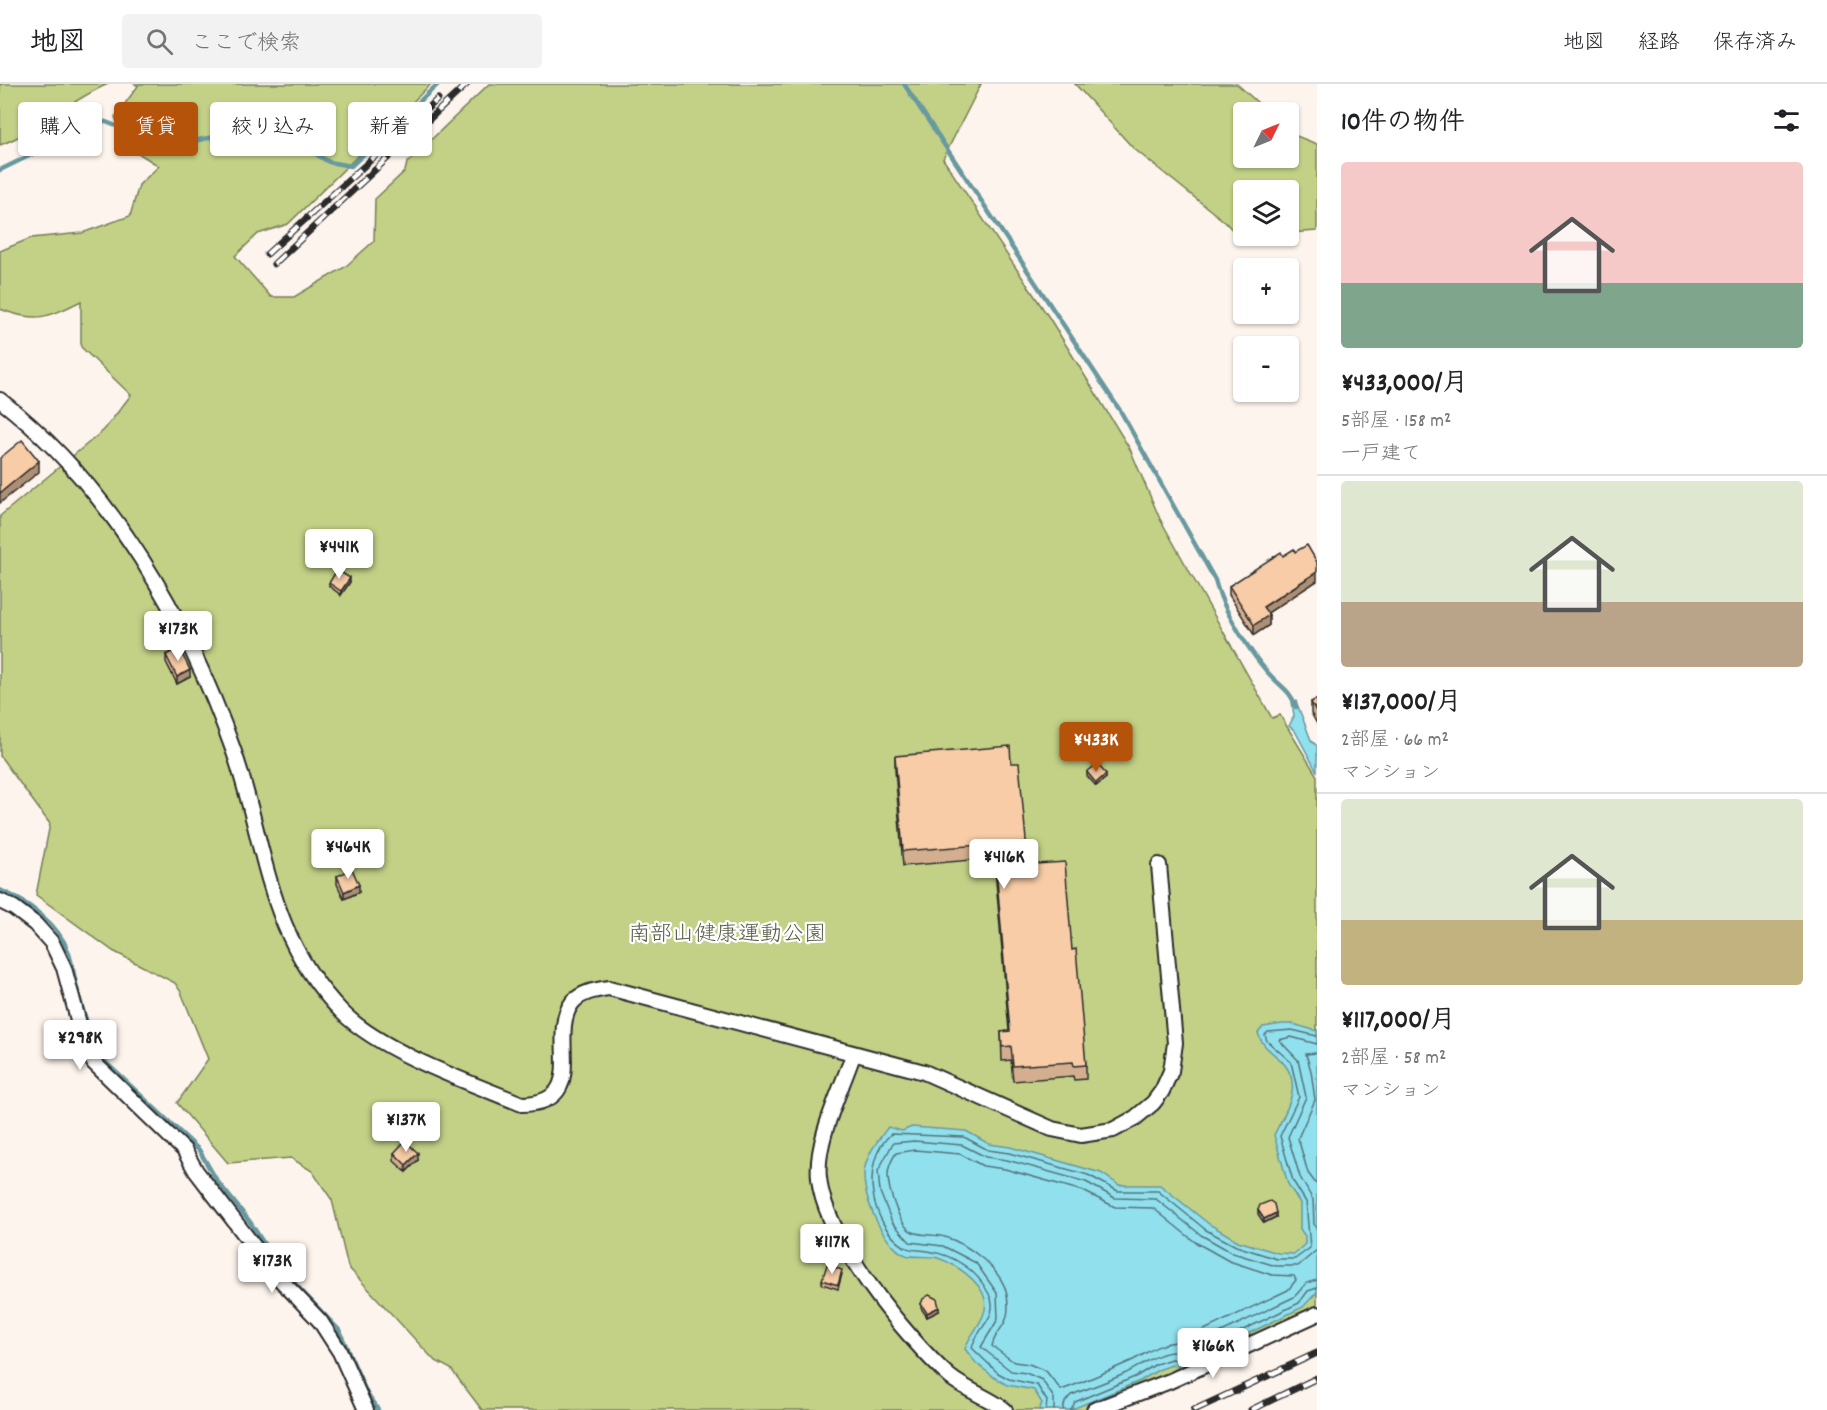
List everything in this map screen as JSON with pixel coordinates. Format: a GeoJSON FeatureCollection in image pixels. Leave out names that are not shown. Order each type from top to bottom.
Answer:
{"type":"FeatureCollection","features":[{"type":"Feature","properties":{"kind":"street"},"geometry":{"type":"LineString","coordinates":[[0,400],[28,422],[74,471],[137,550],[199,664],[234,753],[274,899],[288,936],[321,988],[344,1014],[368,1033],[393,1047],[522,1104],[537,1104],[556,1092],[565,1073],[564,1021],[572,1003],[587,992],[609,988],[853,1055],[924,1072],[1062,1131],[1081,1135],[1113,1130],[1136,1118],[1162,1091],[1171,1071],[1175,1043],[1159,865]]}},
{"type":"Feature","properties":{"kind":"street"},"geometry":{"type":"LineString","coordinates":[[0,901],[14,908],[35,924],[52,943],[64,968],[84,1042],[94,1063],[184,1150],[196,1171],[275,1275],[320,1321],[340,1352],[366,1410]]}},
{"type":"Feature","properties":{"kind":"street"},"geometry":{"type":"LineString","coordinates":[[853,1055],[822,1144],[819,1178],[837,1237],[915,1343],[952,1378],[1005,1410]]}},
{"type":"Feature","properties":{"kind":"street"},"geometry":{"type":"LineString","coordinates":[[1094,1410],[1170,1381],[1317,1314]]}},
{"type":"Feature","properties":{"kind":"green space"},"geometry":{"type":"Polygon","coordinates":[[[0,84],[108,84],[75,102],[18,102],[18,137],[0,145],[0,84]]]}},
{"type":"Feature","properties":{"kind":"green space","name":"南部山健康運動公園"},"geometry":{"type":"Polygon","coordinates":[[[135,84],[431,84],[413,102],[348,102],[348,156],[357,156],[288,224],[258,234],[235,256],[271,297],[294,297],[345,267],[374,241],[375,199],[405,171],[407,163],[414,156],[432,156],[432,139],[489,84],[981,84],[943,159],[1050,319],[1130,449],[1160,519],[1272,718],[1280,715],[1317,776],[1317,1314],[1094,1410],[482,1410],[451,1369],[434,1360],[348,1267],[332,1200],[312,1171],[291,1158],[228,1163],[177,1103],[208,1059],[181,992],[175,983],[113,951],[36,895],[50,824],[0,756],[0,516],[104,430],[131,395],[81,347],[81,301],[41,317],[23,316],[0,309],[0,251],[31,238],[82,233],[130,216],[139,185],[159,166],[143,156],[198,156],[198,102],[126,102],[138,86],[135,84]]]}},
{"type":"Feature","properties":{"kind":"green space"},"geometry":{"type":"Polygon","coordinates":[[[1075,84],[1237,84],[1257,102],[1233,102],[1233,168],[1299,168],[1299,137],[1317,144],[1317,231],[1299,232],[1299,180],[1233,180],[1233,231],[1133,148],[1075,84]]]}},
{"type":"Feature","properties":{"kind":"water"},"geometry":{"type":"Polygon","coordinates":[[[1296,701],[1311,740],[1317,746],[1317,772],[1295,731],[1289,726],[1294,716],[1292,702],[1296,701]]]}},
{"type":"Feature","properties":{"kind":"water"},"geometry":{"type":"Polygon","coordinates":[[[1293,1024],[1317,1031],[1317,1292],[1303,1307],[1181,1366],[1172,1365],[1158,1370],[1140,1381],[1070,1410],[1039,1410],[1042,1403],[1034,1390],[1007,1385],[976,1363],[965,1349],[984,1312],[985,1299],[978,1285],[966,1274],[945,1261],[934,1257],[910,1256],[897,1250],[881,1229],[869,1203],[864,1177],[865,1167],[872,1150],[888,1127],[902,1131],[912,1127],[966,1131],[989,1144],[1010,1147],[1101,1173],[1119,1185],[1160,1185],[1209,1224],[1238,1241],[1278,1253],[1294,1254],[1305,1244],[1305,1236],[1300,1229],[1300,1203],[1288,1184],[1274,1135],[1287,1110],[1292,1083],[1285,1065],[1266,1047],[1258,1033],[1263,1027],[1293,1024]]]}},
{"type":"Feature","properties":{"kind":"building"},"geometry":{"type":"Polygon","coordinates":[[[22,440],[39,461],[0,493],[0,458],[22,440]]]}},
{"type":"Feature","properties":{"kind":"building"},"geometry":{"type":"Polygon","coordinates":[[[1307,545],[1317,562],[1317,572],[1263,607],[1269,615],[1254,625],[1229,586],[1281,552],[1283,556],[1307,545]]]}},
{"type":"Feature","properties":{"kind":"building"},"geometry":{"type":"Polygon","coordinates":[[[337,570],[350,578],[341,591],[329,583],[337,570]]]}},
{"type":"Feature","properties":{"kind":"building"},"geometry":{"type":"Polygon","coordinates":[[[179,648],[190,670],[177,677],[166,655],[179,648]]]}},
{"type":"Feature","properties":{"kind":"building"},"geometry":{"type":"Polygon","coordinates":[[[1317,699],[1317,713],[1311,702],[1317,699]]]}},
{"type":"Feature","properties":{"kind":"building"},"geometry":{"type":"Polygon","coordinates":[[[1010,746],[1011,763],[1019,763],[1027,851],[1036,851],[1037,864],[1065,862],[1072,950],[1076,949],[1086,1065],[1074,1066],[1073,1062],[1013,1066],[1011,1046],[1002,1047],[1001,1032],[1010,1031],[994,844],[903,851],[895,756],[1010,746]]]}},
{"type":"Feature","properties":{"kind":"building"},"geometry":{"type":"Polygon","coordinates":[[[1097,764],[1106,774],[1096,783],[1087,772],[1097,764]]]}},
{"type":"Feature","properties":{"kind":"building"},"geometry":{"type":"Polygon","coordinates":[[[352,869],[359,885],[344,892],[337,876],[352,869]]]}},
{"type":"Feature","properties":{"kind":"building"},"geometry":{"type":"Polygon","coordinates":[[[405,1141],[418,1153],[406,1165],[394,1153],[405,1141]]]}},
{"type":"Feature","properties":{"kind":"building"},"geometry":{"type":"Polygon","coordinates":[[[1270,1201],[1274,1204],[1276,1213],[1264,1219],[1258,1210],[1260,1205],[1270,1201]]]}},
{"type":"Feature","properties":{"kind":"building"},"geometry":{"type":"Polygon","coordinates":[[[827,1265],[842,1270],[838,1285],[822,1280],[827,1265]]]}},
{"type":"Feature","properties":{"kind":"building"},"geometry":{"type":"Polygon","coordinates":[[[929,1295],[937,1299],[939,1307],[927,1313],[921,1304],[923,1299],[929,1295]]]}},
{"type":"Feature","properties":{"kind":"waterway"},"geometry":{"type":"LineString","coordinates":[[0,170],[39,151],[85,121],[106,122],[167,146],[245,131],[270,134],[303,146],[329,162],[351,166],[438,84]]}},
{"type":"Feature","properties":{"kind":"waterway"},"geometry":{"type":"LineString","coordinates":[[904,84],[1121,412],[1215,580],[1218,591],[1239,632],[1256,658],[1289,694],[1296,707]]}},
{"type":"Feature","properties":{"kind":"waterway"},"geometry":{"type":"LineString","coordinates":[[0,890],[40,914],[57,931],[68,951],[86,1019],[104,1061],[199,1150],[217,1181],[250,1222],[278,1266],[339,1330],[367,1394],[378,1410]]}},
{"type":"Feature","properties":{"kind":"railway"},"geometry":{"type":"LineString","coordinates":[[274,264],[467,84]]}},
{"type":"Feature","properties":{"kind":"railway"},"geometry":{"type":"LineString","coordinates":[[267,254],[438,99]]}},
{"type":"Feature","properties":{"kind":"railway"},"geometry":{"type":"LineString","coordinates":[[1194,1410],[1317,1353]]}},
{"type":"Feature","properties":{"kind":"railway"},"geometry":{"type":"LineString","coordinates":[[1251,1410],[1317,1378]]}}]}
